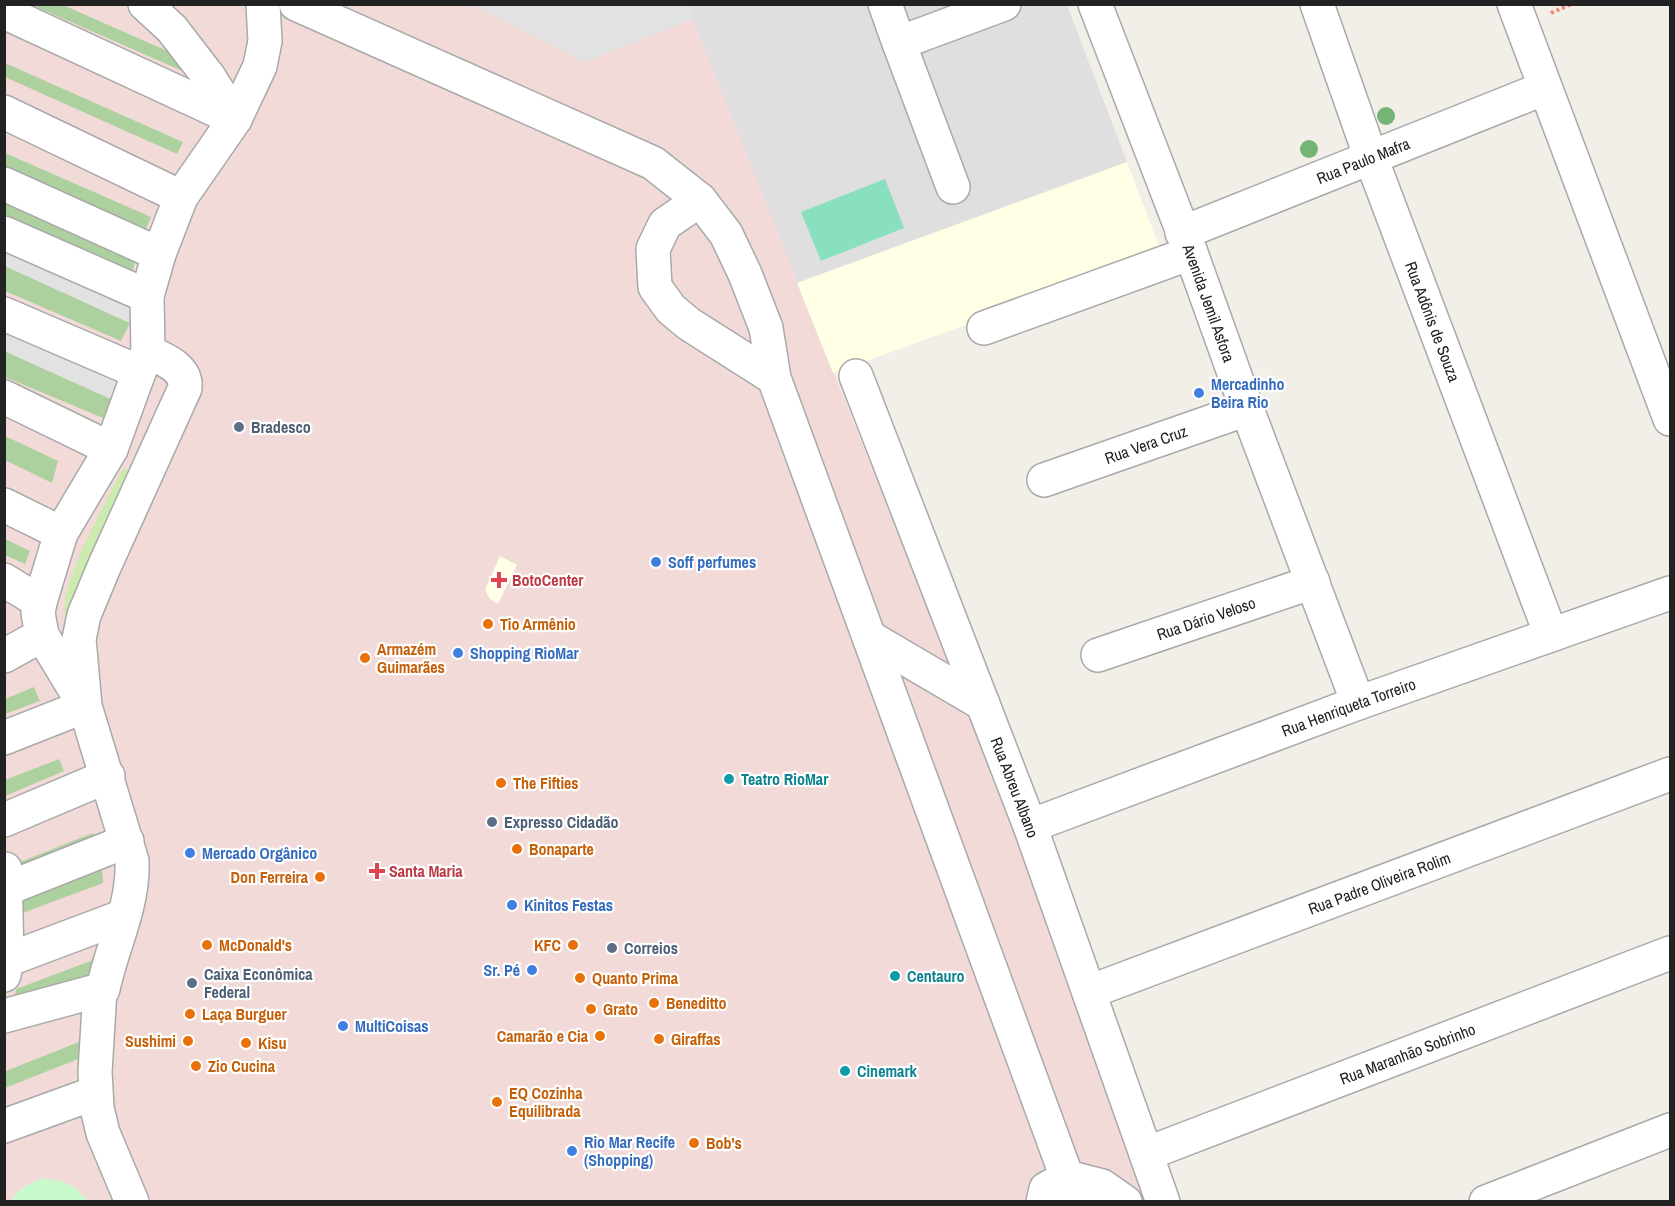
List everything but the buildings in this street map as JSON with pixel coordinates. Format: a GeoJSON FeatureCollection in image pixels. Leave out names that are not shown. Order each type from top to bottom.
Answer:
{"type":"FeatureCollection","features":[{"type":"Feature","properties":{"kind":"street"},"geometry":{"type":"LineString","coordinates":[[145,4],[172,29],[209,77],[235,119]]}},
{"type":"Feature","properties":{"kind":"street"},"geometry":{"type":"LineString","coordinates":[[4,1016],[103,989],[124,916],[133,879],[132,861],[127,841],[85,706],[42,635],[38,614],[61,533],[111,448],[143,362],[147,296],[159,254],[181,197],[235,119],[260,66],[265,41],[263,4]]}},
{"type":"Feature","properties":{"kind":"street"},"geometry":{"type":"LineString","coordinates":[[296,4],[654,163],[700,200],[726,234],[745,274],[766,328],[774,378],[1071,1189]]}},
{"type":"Feature","properties":{"kind":"street"},"geometry":{"type":"LineString","coordinates":[[885,4],[952,187]]}},
{"type":"Feature","properties":{"kind":"street"},"geometry":{"type":"LineString","coordinates":[[899,43],[1004,4]]}},
{"type":"Feature","properties":{"kind":"street","name":"Avenida Jemil Asfora"},"geometry":{"type":"LineString","coordinates":[[1095,4],[1187,243],[1358,703]]}},
{"type":"Feature","properties":{"kind":"street","name":"Rua Adônis de Souza"},"geometry":{"type":"LineString","coordinates":[[1317,4],[1371,158],[1551,635]]}},
{"type":"Feature","properties":{"kind":"street"},"geometry":{"type":"LineString","coordinates":[[1514,4],[1671,419]]}},
{"type":"Feature","properties":{"kind":"street"},"geometry":{"type":"LineString","coordinates":[[4,12],[235,119]]}},
{"type":"Feature","properties":{"kind":"street","name":"Rua Paulo Mafra"},"geometry":{"type":"LineString","coordinates":[[984,328],[1187,243],[1371,158],[1545,88]]}},
{"type":"Feature","properties":{"kind":"street"},"geometry":{"type":"LineString","coordinates":[[4,112],[181,197]]}},
{"type":"Feature","properties":{"kind":"street"},"geometry":{"type":"LineString","coordinates":[[4,184],[159,254]]}},
{"type":"Feature","properties":{"kind":"street"},"geometry":{"type":"LineString","coordinates":[[700,200],[666,224],[661,232],[653,249],[656,287],[671,309],[689,324],[774,378]]}},
{"type":"Feature","properties":{"kind":"street"},"geometry":{"type":"LineString","coordinates":[[4,233],[147,296]]}},
{"type":"Feature","properties":{"kind":"street"},"geometry":{"type":"LineString","coordinates":[[4,314],[143,362],[170,361],[184,377],[185,388],[84,615],[79,639],[85,706]]}},
{"type":"Feature","properties":{"kind":"street","name":"Rua Abreu Albano"},"geometry":{"type":"LineString","coordinates":[[856,376],[1030,826],[1163,1202]]}},
{"type":"Feature","properties":{"kind":"street"},"geometry":{"type":"LineString","coordinates":[[4,397],[111,448]]}},
{"type":"Feature","properties":{"kind":"street","name":"Rua Vera Cruz"},"geometry":{"type":"LineString","coordinates":[[1044,480],[1247,409]]}},
{"type":"Feature","properties":{"kind":"street"},"geometry":{"type":"LineString","coordinates":[[4,505],[61,533]]}},
{"type":"Feature","properties":{"kind":"street"},"geometry":{"type":"LineString","coordinates":[[4,580],[40,602]]}},
{"type":"Feature","properties":{"kind":"street","name":"Rua Dário Veloso"},"geometry":{"type":"LineString","coordinates":[[1098,655],[1313,582]]}},
{"type":"Feature","properties":{"kind":"street","name":"Rua Henriqueta Torreiro"},"geometry":{"type":"LineString","coordinates":[[1030,826],[1358,703],[1671,593]]}},
{"type":"Feature","properties":{"kind":"street"},"geometry":{"type":"LineString","coordinates":[[4,656],[42,635]]}},
{"type":"Feature","properties":{"kind":"street"},"geometry":{"type":"LineString","coordinates":[[869,637],[983,704]]}},
{"type":"Feature","properties":{"kind":"street"},"geometry":{"type":"LineString","coordinates":[[4,738],[85,706]]}},
{"type":"Feature","properties":{"kind":"street","name":"Rua Padre Oliveira Rolim"},"geometry":{"type":"LineString","coordinates":[[1089,992],[1671,774]]}},
{"type":"Feature","properties":{"kind":"street"},"geometry":{"type":"LineString","coordinates":[[4,820],[108,776]]}},
{"type":"Feature","properties":{"kind":"street"},"geometry":{"type":"LineString","coordinates":[[124,916],[6,968],[5,878],[127,841]]}},
{"type":"Feature","properties":{"kind":"street","name":"Rua Maranhão Sobrinho"},"geometry":{"type":"LineString","coordinates":[[1146,1154],[1671,953]]}},
{"type":"Feature","properties":{"kind":"street"},"geometry":{"type":"LineString","coordinates":[[100,990],[95,1093],[103,1133],[132,1202]]}},
{"type":"Feature","properties":{"kind":"street"},"geometry":{"type":"LineString","coordinates":[[4,1126],[95,1093]]}},
{"type":"Feature","properties":{"kind":"street"},"geometry":{"type":"LineString","coordinates":[[1486,1202],[1671,1130]]}},
{"type":"Feature","properties":{"kind":"street"},"geometry":{"type":"LineString","coordinates":[[1043,1202],[1046,1189],[1102,1186],[1125,1202]]}},
{"type":"Feature","properties":{"kind":"shaded area","name":"Shopping RioMar"},"geometry":{"type":"Polygon","coordinates":[[[5,5],[687,5],[961,691],[1150,1201],[5,1202],[5,5]]]}},
{"type":"Feature","properties":{"kind":"shaded area"},"geometry":{"type":"Polygon","coordinates":[[[472,5],[687,5],[693,19],[585,62],[472,5]]]}},
{"type":"Feature","properties":{"kind":"shaded area"},"geometry":{"type":"Polygon","coordinates":[[[686,5],[1067,5],[1127,162],[797,283],[686,5]]]}},
{"type":"Feature","properties":{"kind":"shaded area"},"geometry":{"type":"Polygon","coordinates":[[[1127,162],[1162,254],[833,373],[797,283],[1127,162]]]}},
{"type":"Feature","properties":{"kind":"shaded area"},"geometry":{"type":"Polygon","coordinates":[[[5,244],[138,305],[130,323],[5,266],[5,244]]]}},
{"type":"Feature","properties":{"kind":"shaded area"},"geometry":{"type":"Polygon","coordinates":[[[5,330],[118,382],[111,399],[5,351],[5,330]]]}},
{"type":"Feature","properties":{"kind":"shaded area","name":"BotoCenter"},"geometry":{"type":"Polygon","coordinates":[[[500,556],[517,565],[498,604],[490,599],[485,590],[500,556]]]}},
{"type":"Feature","properties":{"kind":"green space"},"geometry":{"type":"Polygon","coordinates":[[[32,5],[63,5],[217,73],[212,84],[32,5]]]}},
{"type":"Feature","properties":{"kind":"green space"},"geometry":{"type":"Polygon","coordinates":[[[5,63],[183,142],[177,154],[5,77],[5,63]]]}},
{"type":"Feature","properties":{"kind":"green space"},"geometry":{"type":"Polygon","coordinates":[[[5,153],[151,217],[145,231],[5,169],[5,153]]]}},
{"type":"Feature","properties":{"kind":"green space"},"geometry":{"type":"Polygon","coordinates":[[[885,179],[904,228],[821,261],[801,212],[885,179]]]}},
{"type":"Feature","properties":{"kind":"green space"},"geometry":{"type":"Polygon","coordinates":[[[5,201],[136,259],[132,273],[5,218],[5,201]]]}},
{"type":"Feature","properties":{"kind":"green space"},"geometry":{"type":"Polygon","coordinates":[[[5,266],[130,323],[121,341],[5,291],[5,266]]]}},
{"type":"Feature","properties":{"kind":"green space"},"geometry":{"type":"Polygon","coordinates":[[[4,351],[111,399],[103,418],[5,377],[4,351]]]}},
{"type":"Feature","properties":{"kind":"green space"},"geometry":{"type":"Polygon","coordinates":[[[5,436],[58,461],[52,483],[5,460],[5,436]]]}},
{"type":"Feature","properties":{"kind":"green space"},"geometry":{"type":"Polygon","coordinates":[[[123,468],[138,476],[68,616],[65,616],[65,603],[76,564],[123,468]]]}},
{"type":"Feature","properties":{"kind":"green space"},"geometry":{"type":"Polygon","coordinates":[[[5,539],[30,551],[25,564],[5,555],[5,539]]]}},
{"type":"Feature","properties":{"kind":"green space"},"geometry":{"type":"Polygon","coordinates":[[[34,687],[40,701],[5,714],[5,699],[34,687]]]}},
{"type":"Feature","properties":{"kind":"green space"},"geometry":{"type":"Polygon","coordinates":[[[59,759],[64,771],[5,796],[5,780],[59,759]]]}},
{"type":"Feature","properties":{"kind":"green space"},"geometry":{"type":"Polygon","coordinates":[[[93,833],[99,846],[18,877],[15,864],[93,833]]]}},
{"type":"Feature","properties":{"kind":"green space"},"geometry":{"type":"Polygon","coordinates":[[[102,868],[103,883],[20,914],[20,899],[102,868]]]}},
{"type":"Feature","properties":{"kind":"green space"},"geometry":{"type":"Polygon","coordinates":[[[96,959],[92,976],[14,1006],[16,989],[96,959]]]}},
{"type":"Feature","properties":{"kind":"green space"},"geometry":{"type":"Polygon","coordinates":[[[79,1042],[78,1059],[5,1088],[6,1071],[79,1042]]]}},
{"type":"Feature","properties":{"kind":"green space"},"geometry":{"type":"Polygon","coordinates":[[[41,1179],[67,1184],[78,1190],[87,1201],[11,1201],[24,1187],[41,1179]]]}},
{"type":"Feature","properties":{"kind":"place","name":"Mercadinho Beira Rio"},"geometry":{"type":"Point","coordinates":[1199,393]}},
{"type":"Feature","properties":{"kind":"place","name":"Bradesco"},"geometry":{"type":"Point","coordinates":[239,427]}},
{"type":"Feature","properties":{"kind":"place","name":"Soff perfumes"},"geometry":{"type":"Point","coordinates":[656,562]}},
{"type":"Feature","properties":{"kind":"place","name":"BotoCenter"},"geometry":{"type":"Point","coordinates":[499,580]}},
{"type":"Feature","properties":{"kind":"place","name":"Tio Armênio"},"geometry":{"type":"Point","coordinates":[488,624]}},
{"type":"Feature","properties":{"kind":"place","name":"Shopping RioMar"},"geometry":{"type":"Point","coordinates":[458,653]}},
{"type":"Feature","properties":{"kind":"place","name":"Armazém Guimarães"},"geometry":{"type":"Point","coordinates":[365,658]}},
{"type":"Feature","properties":{"kind":"place","name":"Teatro RioMar"},"geometry":{"type":"Point","coordinates":[729,779]}},
{"type":"Feature","properties":{"kind":"place","name":"The Fifties"},"geometry":{"type":"Point","coordinates":[501,783]}},
{"type":"Feature","properties":{"kind":"place","name":"Expresso Cidadão"},"geometry":{"type":"Point","coordinates":[492,822]}},
{"type":"Feature","properties":{"kind":"place","name":"Bonaparte"},"geometry":{"type":"Point","coordinates":[517,849]}},
{"type":"Feature","properties":{"kind":"place","name":"Mercado Orgânico"},"geometry":{"type":"Point","coordinates":[190,853]}},
{"type":"Feature","properties":{"kind":"place","name":"Santa Maria"},"geometry":{"type":"Point","coordinates":[377,871]}},
{"type":"Feature","properties":{"kind":"place","name":"Don Ferreira"},"geometry":{"type":"Point","coordinates":[320,877]}},
{"type":"Feature","properties":{"kind":"place","name":"Kinitos Festas"},"geometry":{"type":"Point","coordinates":[512,905]}},
{"type":"Feature","properties":{"kind":"place","name":"McDonald's"},"geometry":{"type":"Point","coordinates":[207,945]}},
{"type":"Feature","properties":{"kind":"place","name":"KFC"},"geometry":{"type":"Point","coordinates":[573,945]}},
{"type":"Feature","properties":{"kind":"place","name":"Correios"},"geometry":{"type":"Point","coordinates":[612,948]}},
{"type":"Feature","properties":{"kind":"place","name":"Sr. Pé"},"geometry":{"type":"Point","coordinates":[532,970]}},
{"type":"Feature","properties":{"kind":"place","name":"Centauro"},"geometry":{"type":"Point","coordinates":[895,976]}},
{"type":"Feature","properties":{"kind":"place","name":"Quanto Prima"},"geometry":{"type":"Point","coordinates":[580,978]}},
{"type":"Feature","properties":{"kind":"place","name":"Caixa Econômica Federal"},"geometry":{"type":"Point","coordinates":[192,983]}},
{"type":"Feature","properties":{"kind":"place","name":"Beneditto"},"geometry":{"type":"Point","coordinates":[654,1003]}},
{"type":"Feature","properties":{"kind":"place","name":"Grato"},"geometry":{"type":"Point","coordinates":[591,1009]}},
{"type":"Feature","properties":{"kind":"place","name":"Laça Burguer"},"geometry":{"type":"Point","coordinates":[190,1014]}},
{"type":"Feature","properties":{"kind":"place","name":"MultiCoisas"},"geometry":{"type":"Point","coordinates":[343,1026]}},
{"type":"Feature","properties":{"kind":"place","name":"Camarão e Cia"},"geometry":{"type":"Point","coordinates":[600,1036]}},
{"type":"Feature","properties":{"kind":"place","name":"Giraffas"},"geometry":{"type":"Point","coordinates":[659,1039]}},
{"type":"Feature","properties":{"kind":"place","name":"Sushimi"},"geometry":{"type":"Point","coordinates":[188,1041]}},
{"type":"Feature","properties":{"kind":"place","name":"Kisu"},"geometry":{"type":"Point","coordinates":[246,1043]}},
{"type":"Feature","properties":{"kind":"place","name":"Zio Cucina"},"geometry":{"type":"Point","coordinates":[196,1066]}},
{"type":"Feature","properties":{"kind":"place","name":"Cinemark"},"geometry":{"type":"Point","coordinates":[845,1071]}},
{"type":"Feature","properties":{"kind":"place","name":"EQ Cozinha Equilibrada"},"geometry":{"type":"Point","coordinates":[497,1102]}},
{"type":"Feature","properties":{"kind":"place","name":"Bob's"},"geometry":{"type":"Point","coordinates":[694,1143]}},
{"type":"Feature","properties":{"kind":"place","name":"Rio Mar Recife (Shopping)"},"geometry":{"type":"Point","coordinates":[572,1151]}}]}
